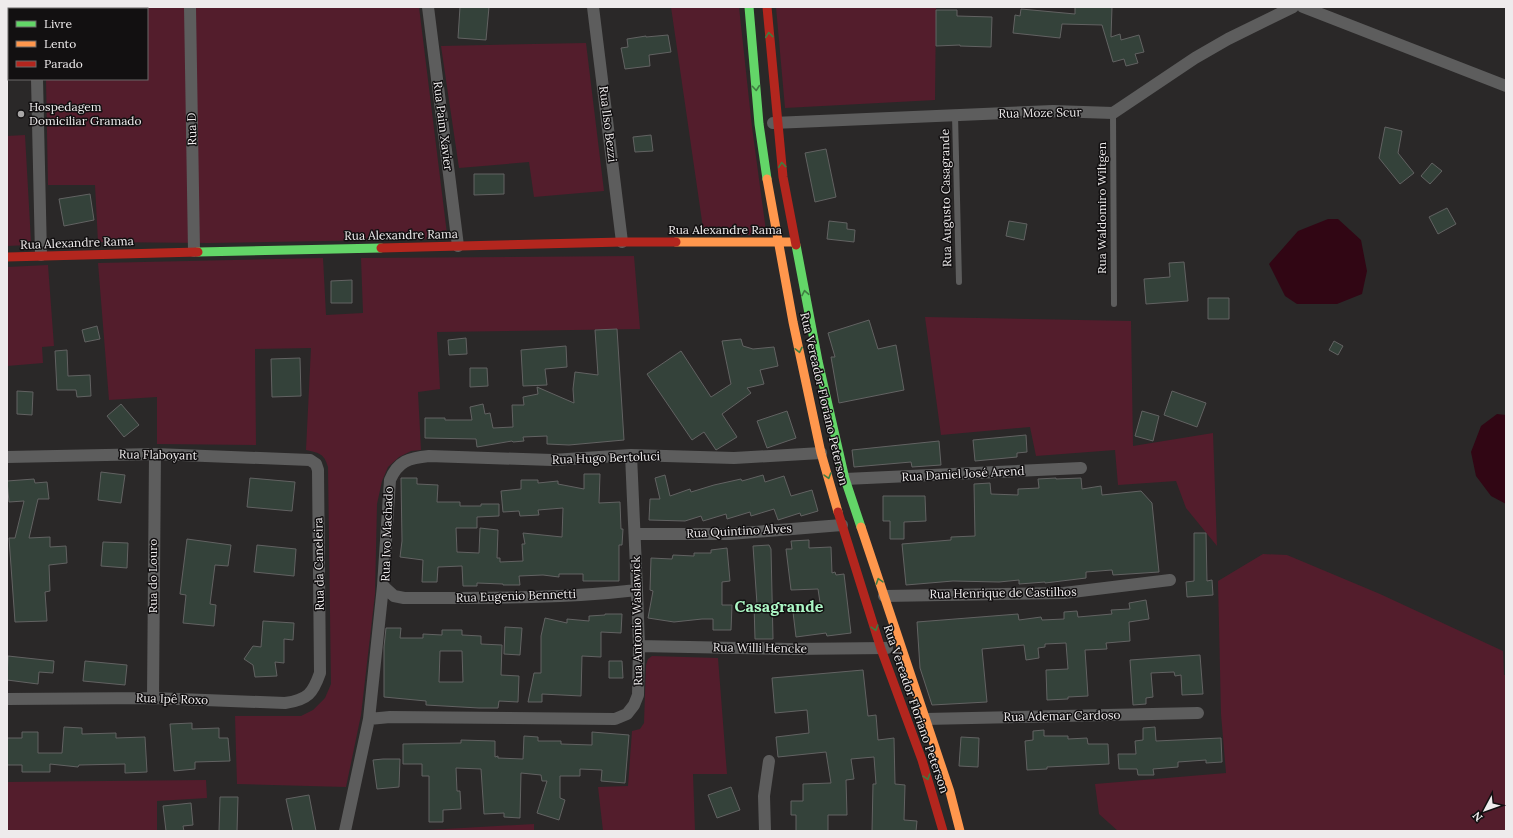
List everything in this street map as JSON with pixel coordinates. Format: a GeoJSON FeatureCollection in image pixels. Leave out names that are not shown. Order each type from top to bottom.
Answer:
{"type":"FeatureCollection","features":[{"type":"Feature","properties":{"kind":"main road","name":"Rua Vereador Floriano Peterson"},"geometry":{"type":"LineString","coordinates":[[749,7],[759,124],[768,180],[793,322],[822,453],[842,525],[881,649],[922,760],[937,806],[943,831]]}},
{"type":"Feature","properties":{"kind":"main road","name":"Rua Vereador Floriano Peterson"},"geometry":{"type":"LineString","coordinates":[[767,7],[783,177],[818,361],[845,479],[950,792],[960,831]]}},
{"type":"Feature","properties":{"kind":"main road","name":"Rua Alexandre Rama"},"geometry":{"type":"LineString","coordinates":[[7,257],[194,251],[622,242],[795,242]]}},
{"type":"Feature","properties":{"kind":"street","name":"Rua D"},"geometry":{"type":"LineString","coordinates":[[190,7],[194,251]]}},
{"type":"Feature","properties":{"kind":"street","name":"Rua Paim Xavier"},"geometry":{"type":"LineString","coordinates":[[428,7],[458,246]]}},
{"type":"Feature","properties":{"kind":"street","name":"Rua Ilso Bezzi"},"geometry":{"type":"LineString","coordinates":[[593,7],[622,242]]}},
{"type":"Feature","properties":{"kind":"street"},"geometry":{"type":"LineString","coordinates":[[1113,112],[1215,46],[1293,7]]}},
{"type":"Feature","properties":{"kind":"street"},"geometry":{"type":"LineString","coordinates":[[1303,7],[1506,86]]}},
{"type":"Feature","properties":{"kind":"street"},"geometry":{"type":"LineString","coordinates":[[37,80],[40,256]]}},
{"type":"Feature","properties":{"kind":"street","name":"Rua Moze Scur"},"geometry":{"type":"LineString","coordinates":[[759,124],[1053,111],[1113,112]]}},
{"type":"Feature","properties":{"kind":"street","name":"Rua Hugo Bertoluci"},"geometry":{"type":"LineString","coordinates":[[394,469],[414,457],[429,456],[552,460],[631,455],[734,458],[822,453]]}},
{"type":"Feature","properties":{"kind":"street","name":"Rua Flaboyant"},"geometry":{"type":"LineString","coordinates":[[7,457],[155,454],[310,460]]}},
{"type":"Feature","properties":{"kind":"street","name":"Rua do Louro"},"geometry":{"type":"LineString","coordinates":[[153,698],[155,454]]}},
{"type":"Feature","properties":{"kind":"street","name":"Rua Antonio Waslawick"},"geometry":{"type":"LineString","coordinates":[[369,718],[615,719],[627,714],[634,705],[638,695],[639,646],[631,455]]}},
{"type":"Feature","properties":{"kind":"street","name":"Rua da Caneleira"},"geometry":{"type":"LineString","coordinates":[[310,460],[316,464],[318,470],[320,672]]}},
{"type":"Feature","properties":{"kind":"street","name":"Rua Daniel José Arend"},"geometry":{"type":"LineString","coordinates":[[845,479],[1081,468]]}},
{"type":"Feature","properties":{"kind":"street","name":"Rua Ivo Machado"},"geometry":{"type":"LineString","coordinates":[[394,469],[390,480],[384,586],[394,596]]}},
{"type":"Feature","properties":{"kind":"street","name":"Rua Quintino Alves"},"geometry":{"type":"LineString","coordinates":[[635,534],[729,534],[842,525]]}},
{"type":"Feature","properties":{"kind":"street","name":"Rua Henrique de Castilhos"},"geometry":{"type":"LineString","coordinates":[[884,596],[1064,593],[1170,580]]}},
{"type":"Feature","properties":{"kind":"street"},"geometry":{"type":"LineString","coordinates":[[345,831],[369,718],[384,586]]}},
{"type":"Feature","properties":{"kind":"street","name":"Rua Eugenio Bennetti"},"geometry":{"type":"LineString","coordinates":[[394,596],[404,598],[517,598],[613,593],[637,590]]}},
{"type":"Feature","properties":{"kind":"street","name":"Rua Willi Hencke"},"geometry":{"type":"LineString","coordinates":[[639,646],[789,650],[881,649],[901,647]]}},
{"type":"Feature","properties":{"kind":"street","name":"Rua Ipê Roxo"},"geometry":{"type":"LineString","coordinates":[[7,699],[153,698],[266,703],[299,702],[310,694],[316,685],[320,672]]}},
{"type":"Feature","properties":{"kind":"street","name":"Rua Ademar Cardoso"},"geometry":{"type":"LineString","coordinates":[[925,719],[1198,713]]}},
{"type":"Feature","properties":{"kind":"street"},"geometry":{"type":"LineString","coordinates":[[765,831],[764,796],[769,761]]}},
{"type":"Feature","properties":{"kind":"lane","name":"Rua Waldomiro Wiltgen"},"geometry":{"type":"LineString","coordinates":[[1113,112],[1114,304]]}},
{"type":"Feature","properties":{"kind":"lane","name":"Rua Augusto Casagrande"},"geometry":{"type":"LineString","coordinates":[[955,115],[959,282]]}},
{"type":"Feature","properties":{"kind":"shaded area"},"geometry":{"type":"Polygon","coordinates":[[[419,7],[447,234],[441,239],[209,243],[98,242],[95,185],[48,185],[46,80],[148,80],[148,8],[98,8],[419,7]]]}},
{"type":"Feature","properties":{"kind":"shaded area"},"geometry":{"type":"Polygon","coordinates":[[[671,7],[739,7],[752,127],[766,231],[761,235],[704,235],[671,7]]]}},
{"type":"Feature","properties":{"kind":"shaded area"},"geometry":{"type":"Polygon","coordinates":[[[776,7],[936,7],[935,100],[785,108],[776,7]]]}},
{"type":"Feature","properties":{"kind":"shaded area"},"geometry":{"type":"Polygon","coordinates":[[[586,43],[604,191],[534,197],[529,162],[459,168],[441,46],[586,43]]]}},
{"type":"Feature","properties":{"kind":"shaded area"},"geometry":{"type":"Polygon","coordinates":[[[25,135],[31,242],[28,245],[7,246],[7,136],[25,135]]]}},
{"type":"Feature","properties":{"kind":"shaded area"},"geometry":{"type":"Polygon","coordinates":[[[1328,219],[1338,219],[1361,240],[1367,271],[1362,294],[1337,304],[1297,304],[1285,296],[1269,264],[1298,231],[1328,219]]]}},
{"type":"Feature","properties":{"kind":"shaded area"},"geometry":{"type":"Polygon","coordinates":[[[634,256],[640,329],[437,332],[440,389],[418,392],[421,450],[411,451],[399,457],[388,467],[382,481],[377,504],[375,594],[361,715],[346,787],[237,784],[235,716],[301,716],[313,710],[325,698],[331,684],[328,467],[323,456],[306,450],[311,348],[255,349],[256,445],[157,444],[157,397],[109,400],[98,263],[323,258],[326,315],[363,313],[361,258],[634,256]]]}},
{"type":"Feature","properties":{"kind":"shaded area"},"geometry":{"type":"Polygon","coordinates":[[[48,265],[54,346],[42,347],[43,363],[7,366],[7,267],[48,265]]]}},
{"type":"Feature","properties":{"kind":"shaded area"},"geometry":{"type":"Polygon","coordinates":[[[925,317],[1131,321],[1133,446],[1213,433],[1217,546],[1186,508],[1176,481],[1118,485],[1115,450],[1036,456],[1030,427],[941,435],[925,317]]]}},
{"type":"Feature","properties":{"kind":"shaded area"},"geometry":{"type":"Polygon","coordinates":[[[1497,414],[1506,415],[1506,504],[1491,496],[1476,476],[1471,452],[1481,426],[1497,414]]]}},
{"type":"Feature","properties":{"kind":"shaded area"},"geometry":{"type":"Polygon","coordinates":[[[1263,554],[1287,555],[1380,594],[1503,651],[1504,675],[1506,675],[1506,831],[1118,831],[1099,814],[1095,784],[1226,773],[1221,714],[1218,581],[1263,554]]]}},
{"type":"Feature","properties":{"kind":"shaded area"},"geometry":{"type":"Polygon","coordinates":[[[652,656],[718,658],[727,774],[693,774],[695,831],[603,831],[598,787],[628,786],[632,731],[640,729],[644,723],[646,665],[648,659],[652,656]]]}},
{"type":"Feature","properties":{"kind":"shaded area"},"geometry":{"type":"Polygon","coordinates":[[[206,780],[207,798],[157,801],[157,831],[7,831],[7,782],[206,780]]]}},
{"type":"Feature","properties":{"kind":"shaded area"},"geometry":{"type":"Polygon","coordinates":[[[534,824],[534,831],[411,831],[534,824]]]}},
{"type":"Feature","properties":{"kind":"building"},"geometry":{"type":"Polygon","coordinates":[[[460,7],[489,7],[486,40],[458,38],[460,7]]]}},
{"type":"Feature","properties":{"kind":"building"},"geometry":{"type":"Polygon","coordinates":[[[1075,7],[1112,7],[1111,37],[1120,34],[1121,40],[1139,35],[1144,52],[1135,54],[1138,63],[1126,66],[1124,59],[1113,62],[1102,25],[1062,24],[1060,38],[1013,33],[1015,15],[1020,16],[1021,9],[1075,14],[1075,7]]]}},
{"type":"Feature","properties":{"kind":"building"},"geometry":{"type":"Polygon","coordinates":[[[936,10],[957,10],[957,16],[992,17],[991,47],[960,45],[936,46],[936,10]]]}},
{"type":"Feature","properties":{"kind":"building"},"geometry":{"type":"Polygon","coordinates":[[[668,35],[671,52],[649,55],[650,66],[625,69],[621,48],[628,47],[627,39],[668,35]]]}},
{"type":"Feature","properties":{"kind":"building"},"geometry":{"type":"Polygon","coordinates":[[[1385,127],[1402,131],[1398,153],[1414,173],[1400,184],[1379,158],[1385,127]]]}},
{"type":"Feature","properties":{"kind":"building"},"geometry":{"type":"Polygon","coordinates":[[[651,135],[653,151],[635,152],[633,137],[651,135]]]}},
{"type":"Feature","properties":{"kind":"building"},"geometry":{"type":"Polygon","coordinates":[[[826,149],[836,197],[815,202],[805,153],[826,149]]]}},
{"type":"Feature","properties":{"kind":"building"},"geometry":{"type":"Polygon","coordinates":[[[1432,163],[1442,171],[1430,184],[1421,176],[1432,163]]]}},
{"type":"Feature","properties":{"kind":"building"},"geometry":{"type":"Polygon","coordinates":[[[474,174],[504,174],[504,194],[474,195],[474,174]]]}},
{"type":"Feature","properties":{"kind":"building"},"geometry":{"type":"Polygon","coordinates":[[[90,194],[94,220],[64,226],[59,199],[90,194]]]}},
{"type":"Feature","properties":{"kind":"building"},"geometry":{"type":"Polygon","coordinates":[[[1447,208],[1456,224],[1438,234],[1429,217],[1447,208]]]}},
{"type":"Feature","properties":{"kind":"building"},"geometry":{"type":"Polygon","coordinates":[[[829,221],[847,223],[847,229],[855,230],[854,242],[827,239],[829,221]]]}},
{"type":"Feature","properties":{"kind":"building"},"geometry":{"type":"Polygon","coordinates":[[[1009,221],[1027,224],[1024,240],[1006,236],[1009,221]]]}},
{"type":"Feature","properties":{"kind":"building"},"geometry":{"type":"Polygon","coordinates":[[[1184,262],[1188,301],[1146,304],[1144,279],[1170,277],[1169,263],[1184,262]]]}},
{"type":"Feature","properties":{"kind":"building"},"geometry":{"type":"Polygon","coordinates":[[[352,280],[352,303],[331,303],[331,281],[352,280]]]}},
{"type":"Feature","properties":{"kind":"building"},"geometry":{"type":"Polygon","coordinates":[[[1208,298],[1229,298],[1229,319],[1208,319],[1208,298]]]}},
{"type":"Feature","properties":{"kind":"building"},"geometry":{"type":"Polygon","coordinates":[[[869,320],[878,349],[896,345],[904,390],[839,403],[831,357],[835,357],[828,333],[869,320]]]}},
{"type":"Feature","properties":{"kind":"building"},"geometry":{"type":"Polygon","coordinates":[[[97,326],[100,339],[85,342],[82,330],[97,326]]]}},
{"type":"Feature","properties":{"kind":"building"},"geometry":{"type":"Polygon","coordinates":[[[617,329],[624,440],[569,445],[547,444],[547,436],[523,437],[524,441],[512,441],[477,447],[476,439],[425,438],[425,418],[472,420],[470,407],[483,404],[485,414],[490,413],[493,428],[513,427],[512,405],[524,405],[523,397],[538,394],[537,387],[574,403],[573,389],[575,372],[598,375],[595,330],[617,329]]]}},
{"type":"Feature","properties":{"kind":"building"},"geometry":{"type":"Polygon","coordinates":[[[466,338],[467,354],[449,355],[448,340],[466,338]]]}},
{"type":"Feature","properties":{"kind":"building"},"geometry":{"type":"Polygon","coordinates":[[[741,339],[743,346],[753,349],[774,347],[778,366],[760,370],[764,384],[747,388],[751,393],[722,414],[737,437],[716,450],[704,432],[692,440],[647,374],[681,351],[711,397],[731,384],[722,341],[741,339]]]}},
{"type":"Feature","properties":{"kind":"building"},"geometry":{"type":"Polygon","coordinates":[[[1334,341],[1343,346],[1338,355],[1329,350],[1334,341]]]}},
{"type":"Feature","properties":{"kind":"building"},"geometry":{"type":"Polygon","coordinates":[[[566,346],[567,367],[545,369],[547,385],[523,386],[521,350],[566,346]]]}},
{"type":"Feature","properties":{"kind":"building"},"geometry":{"type":"Polygon","coordinates":[[[67,350],[68,376],[90,375],[91,396],[77,397],[76,390],[57,390],[55,351],[67,350]]]}},
{"type":"Feature","properties":{"kind":"building"},"geometry":{"type":"Polygon","coordinates":[[[300,358],[301,396],[272,397],[271,359],[300,358]]]}},
{"type":"Feature","properties":{"kind":"building"},"geometry":{"type":"Polygon","coordinates":[[[470,368],[487,368],[488,386],[470,387],[470,368]]]}},
{"type":"Feature","properties":{"kind":"building"},"geometry":{"type":"Polygon","coordinates":[[[17,391],[33,392],[32,415],[17,414],[17,391]]]}},
{"type":"Feature","properties":{"kind":"building"},"geometry":{"type":"Polygon","coordinates":[[[1172,391],[1206,403],[1197,427],[1164,415],[1172,391]]]}},
{"type":"Feature","properties":{"kind":"building"},"geometry":{"type":"Polygon","coordinates":[[[121,404],[139,425],[124,437],[107,416],[121,404]]]}},
{"type":"Feature","properties":{"kind":"building"},"geometry":{"type":"Polygon","coordinates":[[[787,411],[796,438],[767,448],[757,421],[787,411]]]}},
{"type":"Feature","properties":{"kind":"building"},"geometry":{"type":"Polygon","coordinates":[[[1142,411],[1159,416],[1153,441],[1135,436],[1142,411]]]}},
{"type":"Feature","properties":{"kind":"building"},"geometry":{"type":"Polygon","coordinates":[[[1026,435],[1027,452],[1017,453],[1017,457],[975,461],[973,440],[1026,435]]]}},
{"type":"Feature","properties":{"kind":"building"},"geometry":{"type":"Polygon","coordinates":[[[939,441],[941,465],[912,467],[911,462],[854,467],[852,450],[939,441]]]}},
{"type":"Feature","properties":{"kind":"building"},"geometry":{"type":"Polygon","coordinates":[[[101,472],[125,475],[121,503],[98,500],[101,472]]]}},
{"type":"Feature","properties":{"kind":"building"},"geometry":{"type":"Polygon","coordinates":[[[584,474],[600,474],[599,503],[620,502],[621,529],[623,529],[622,545],[619,545],[619,581],[583,581],[583,574],[559,574],[559,577],[543,575],[519,576],[520,585],[477,583],[477,586],[463,586],[462,566],[438,567],[437,582],[422,582],[423,560],[400,557],[402,541],[401,478],[417,478],[417,484],[438,485],[437,502],[460,502],[460,506],[499,504],[499,516],[477,517],[477,528],[456,528],[457,552],[479,553],[480,528],[498,530],[497,558],[500,558],[500,562],[523,561],[522,544],[525,544],[523,533],[562,537],[563,508],[538,510],[539,515],[520,516],[519,511],[503,512],[501,491],[521,489],[521,480],[538,480],[538,483],[558,481],[558,484],[584,489],[584,474]]]}},
{"type":"Feature","properties":{"kind":"building"},"geometry":{"type":"Polygon","coordinates":[[[665,475],[670,496],[690,489],[691,492],[714,485],[741,479],[742,481],[763,475],[765,482],[784,476],[791,496],[812,490],[818,511],[801,516],[800,513],[778,520],[774,509],[751,516],[750,512],[727,519],[726,514],[703,521],[701,516],[685,521],[649,520],[650,499],[660,499],[655,478],[665,475]]]}},
{"type":"Feature","properties":{"kind":"building"},"geometry":{"type":"Polygon","coordinates":[[[250,478],[295,482],[292,511],[247,507],[250,478]]]}},
{"type":"Feature","properties":{"kind":"building"},"geometry":{"type":"Polygon","coordinates":[[[1081,478],[1082,489],[1101,486],[1102,495],[1141,491],[1152,503],[1159,572],[1113,575],[1112,570],[1086,572],[1086,578],[1045,583],[1019,584],[1019,580],[999,582],[953,581],[906,585],[902,544],[951,540],[951,537],[975,536],[974,484],[990,483],[991,494],[1018,495],[1018,489],[1039,488],[1038,479],[1081,478]]]}},
{"type":"Feature","properties":{"kind":"building"},"geometry":{"type":"Polygon","coordinates":[[[34,479],[35,483],[47,482],[49,499],[38,499],[29,538],[50,537],[50,547],[66,546],[67,563],[49,565],[50,591],[45,592],[47,621],[15,622],[9,538],[15,538],[24,501],[9,502],[7,481],[34,479]]]}},
{"type":"Feature","properties":{"kind":"building"},"geometry":{"type":"Polygon","coordinates":[[[883,496],[925,496],[926,521],[904,522],[904,539],[890,539],[890,521],[883,521],[883,496]]]}},
{"type":"Feature","properties":{"kind":"building"},"geometry":{"type":"Polygon","coordinates":[[[1194,533],[1206,533],[1207,581],[1212,580],[1213,595],[1187,597],[1186,582],[1194,581],[1194,533]]]}},
{"type":"Feature","properties":{"kind":"building"},"geometry":{"type":"Polygon","coordinates":[[[187,539],[231,545],[228,566],[215,565],[210,604],[216,605],[214,626],[183,623],[186,595],[180,594],[187,539]]]}},
{"type":"Feature","properties":{"kind":"building"},"geometry":{"type":"Polygon","coordinates":[[[809,540],[809,548],[831,547],[832,573],[835,572],[836,575],[844,574],[851,633],[827,636],[826,633],[796,637],[793,612],[821,609],[818,589],[791,590],[786,549],[792,549],[791,541],[809,540]]]}},
{"type":"Feature","properties":{"kind":"building"},"geometry":{"type":"Polygon","coordinates":[[[103,542],[128,543],[127,568],[101,566],[103,542]]]}},
{"type":"Feature","properties":{"kind":"building"},"geometry":{"type":"Polygon","coordinates":[[[257,545],[296,549],[294,576],[254,572],[257,545]]]}},
{"type":"Feature","properties":{"kind":"building"},"geometry":{"type":"Polygon","coordinates":[[[769,545],[771,549],[773,639],[755,639],[754,604],[757,604],[753,546],[769,545]]]}},
{"type":"Feature","properties":{"kind":"building"},"geometry":{"type":"Polygon","coordinates":[[[727,548],[730,581],[722,582],[722,605],[732,605],[731,630],[713,630],[713,619],[674,622],[648,618],[653,591],[650,590],[651,558],[672,559],[673,555],[694,556],[694,553],[711,553],[711,550],[727,548]]]}},
{"type":"Feature","properties":{"kind":"building"},"geometry":{"type":"Polygon","coordinates":[[[1146,600],[1149,619],[1129,622],[1130,641],[1106,643],[1107,649],[1085,650],[1088,696],[1047,700],[1046,670],[1068,669],[1066,643],[1045,644],[1045,647],[1038,648],[1039,658],[1026,660],[1024,645],[982,649],[987,702],[932,705],[920,668],[917,622],[1018,614],[1019,620],[1041,617],[1042,620],[1064,619],[1064,612],[1077,611],[1078,617],[1112,614],[1111,610],[1130,609],[1129,603],[1146,600]]]}},
{"type":"Feature","properties":{"kind":"building"},"geometry":{"type":"Polygon","coordinates":[[[622,614],[621,633],[601,632],[601,657],[582,656],[581,696],[542,694],[542,702],[528,702],[534,673],[541,673],[541,636],[545,618],[567,623],[567,619],[589,621],[589,616],[622,614]]]}},
{"type":"Feature","properties":{"kind":"building"},"geometry":{"type":"Polygon","coordinates":[[[263,621],[294,623],[293,640],[284,639],[284,663],[275,662],[277,676],[255,677],[253,665],[244,659],[253,646],[261,647],[263,621]]]}},
{"type":"Feature","properties":{"kind":"building"},"geometry":{"type":"Polygon","coordinates":[[[505,627],[522,628],[520,655],[504,654],[505,627]]]}},
{"type":"Feature","properties":{"kind":"building"},"geometry":{"type":"Polygon","coordinates":[[[386,628],[401,628],[400,638],[423,638],[423,634],[442,635],[442,630],[462,630],[462,635],[481,636],[481,644],[502,645],[501,675],[519,676],[518,702],[499,701],[498,708],[479,708],[426,705],[426,701],[384,697],[384,647],[386,628]],[[440,651],[439,682],[463,682],[462,651],[440,651]]]}},
{"type":"Feature","properties":{"kind":"building"},"geometry":{"type":"Polygon","coordinates":[[[1200,655],[1203,694],[1182,695],[1181,675],[1175,676],[1174,672],[1151,673],[1153,697],[1146,698],[1146,704],[1133,705],[1130,660],[1200,655]]]}},
{"type":"Feature","properties":{"kind":"building"},"geometry":{"type":"Polygon","coordinates":[[[8,656],[54,661],[53,673],[39,672],[38,684],[7,680],[8,656]]]}},
{"type":"Feature","properties":{"kind":"building"},"geometry":{"type":"Polygon","coordinates":[[[85,661],[127,665],[125,685],[83,681],[85,661]]]}},
{"type":"Feature","properties":{"kind":"building"},"geometry":{"type":"Polygon","coordinates":[[[609,661],[622,661],[623,678],[609,678],[609,661]]]}},
{"type":"Feature","properties":{"kind":"building"},"geometry":{"type":"Polygon","coordinates":[[[863,670],[868,716],[876,715],[878,740],[894,738],[895,784],[905,785],[904,820],[917,821],[916,831],[872,831],[873,784],[876,784],[874,757],[851,759],[854,779],[846,780],[847,815],[828,815],[828,831],[796,831],[796,815],[791,815],[791,801],[803,801],[803,784],[831,783],[826,752],[778,757],[776,737],[809,733],[807,710],[775,713],[772,678],[863,670]]]}},
{"type":"Feature","properties":{"kind":"building"},"geometry":{"type":"Polygon","coordinates":[[[192,723],[192,729],[219,728],[219,738],[228,738],[230,761],[195,762],[195,769],[174,771],[170,724],[192,723]]]}},
{"type":"Feature","properties":{"kind":"building"},"geometry":{"type":"Polygon","coordinates":[[[64,727],[82,728],[82,734],[116,733],[116,738],[145,737],[147,772],[125,773],[125,764],[79,765],[78,767],[50,764],[50,772],[22,772],[22,765],[7,765],[7,738],[22,738],[22,732],[38,732],[38,753],[62,753],[64,727]]]}},
{"type":"Feature","properties":{"kind":"building"},"geometry":{"type":"Polygon","coordinates":[[[1155,727],[1156,741],[1221,738],[1222,762],[1206,763],[1206,760],[1178,762],[1178,767],[1153,769],[1154,775],[1138,775],[1137,769],[1119,769],[1118,754],[1136,754],[1135,741],[1143,740],[1143,728],[1155,727]]]}},
{"type":"Feature","properties":{"kind":"building"},"geometry":{"type":"Polygon","coordinates":[[[1044,730],[1044,736],[1068,736],[1068,739],[1087,738],[1088,744],[1108,744],[1109,764],[1047,767],[1047,769],[1027,770],[1025,741],[1033,740],[1033,731],[1044,730]]]}},
{"type":"Feature","properties":{"kind":"building"},"geometry":{"type":"Polygon","coordinates":[[[592,732],[629,735],[625,783],[601,781],[602,770],[580,769],[580,776],[560,776],[560,798],[565,800],[559,820],[537,813],[547,781],[542,781],[541,775],[521,773],[520,818],[504,817],[504,813],[484,814],[481,769],[456,768],[457,791],[460,791],[461,809],[443,810],[443,822],[429,822],[429,776],[422,776],[422,764],[403,764],[403,744],[461,743],[461,740],[495,741],[495,757],[498,756],[498,758],[523,759],[524,736],[538,737],[538,741],[561,741],[561,744],[592,745],[592,732]]]}},
{"type":"Feature","properties":{"kind":"building"},"geometry":{"type":"Polygon","coordinates":[[[961,737],[979,738],[978,767],[959,766],[961,737]]]}},
{"type":"Feature","properties":{"kind":"building"},"geometry":{"type":"Polygon","coordinates":[[[400,759],[399,787],[377,789],[373,760],[400,759]]]}},
{"type":"Feature","properties":{"kind":"building"},"geometry":{"type":"Polygon","coordinates":[[[731,787],[740,810],[717,818],[708,795],[731,787]]]}},
{"type":"Feature","properties":{"kind":"building"},"geometry":{"type":"Polygon","coordinates":[[[309,795],[316,831],[293,831],[286,799],[309,795]]]}},
{"type":"Feature","properties":{"kind":"building"},"geometry":{"type":"Polygon","coordinates":[[[220,797],[238,797],[237,831],[219,831],[220,797]]]}},
{"type":"Feature","properties":{"kind":"building"},"geometry":{"type":"Polygon","coordinates":[[[191,803],[193,825],[183,826],[184,831],[166,831],[163,806],[191,803]]]}},
{"type":"Feature","properties":{"kind":"traffic: fast"},"geometry":{"type":"LineString","coordinates":[[749,7],[759,124],[767,179]]}},
{"type":"Feature","properties":{"kind":"traffic: fast"},"geometry":{"type":"LineString","coordinates":[[796,245],[818,361],[845,479],[861,527]]}},
{"type":"Feature","properties":{"kind":"traffic: fast"},"geometry":{"type":"LineString","coordinates":[[198,252],[381,248]]}},
{"type":"Feature","properties":{"kind":"traffic: slow"},"geometry":{"type":"LineString","coordinates":[[767,179],[793,322],[821,453],[838,512]]}},
{"type":"Feature","properties":{"kind":"traffic: slow"},"geometry":{"type":"LineString","coordinates":[[676,242],[793,242]]}},
{"type":"Feature","properties":{"kind":"traffic: slow"},"geometry":{"type":"LineString","coordinates":[[861,527],[950,792],[960,831]]}},
{"type":"Feature","properties":{"kind":"traffic: jam"},"geometry":{"type":"LineString","coordinates":[[767,7],[783,177],[796,245]]}},
{"type":"Feature","properties":{"kind":"traffic: jam"},"geometry":{"type":"LineString","coordinates":[[381,248],[676,242]]}},
{"type":"Feature","properties":{"kind":"traffic: jam"},"geometry":{"type":"LineString","coordinates":[[7,257],[198,252]]}},
{"type":"Feature","properties":{"kind":"traffic: jam"},"geometry":{"type":"LineString","coordinates":[[838,512],[881,649],[922,760],[943,831]]}},
{"type":"Feature","properties":{"kind":"place","name":"Hospedagem Domiciliar Gramado"},"geometry":{"type":"Point","coordinates":[21,114]}},
{"type":"Feature","properties":{"kind":"district","name":"Casagrande"},"geometry":{"type":"Point","coordinates":[779,606]}}]}
